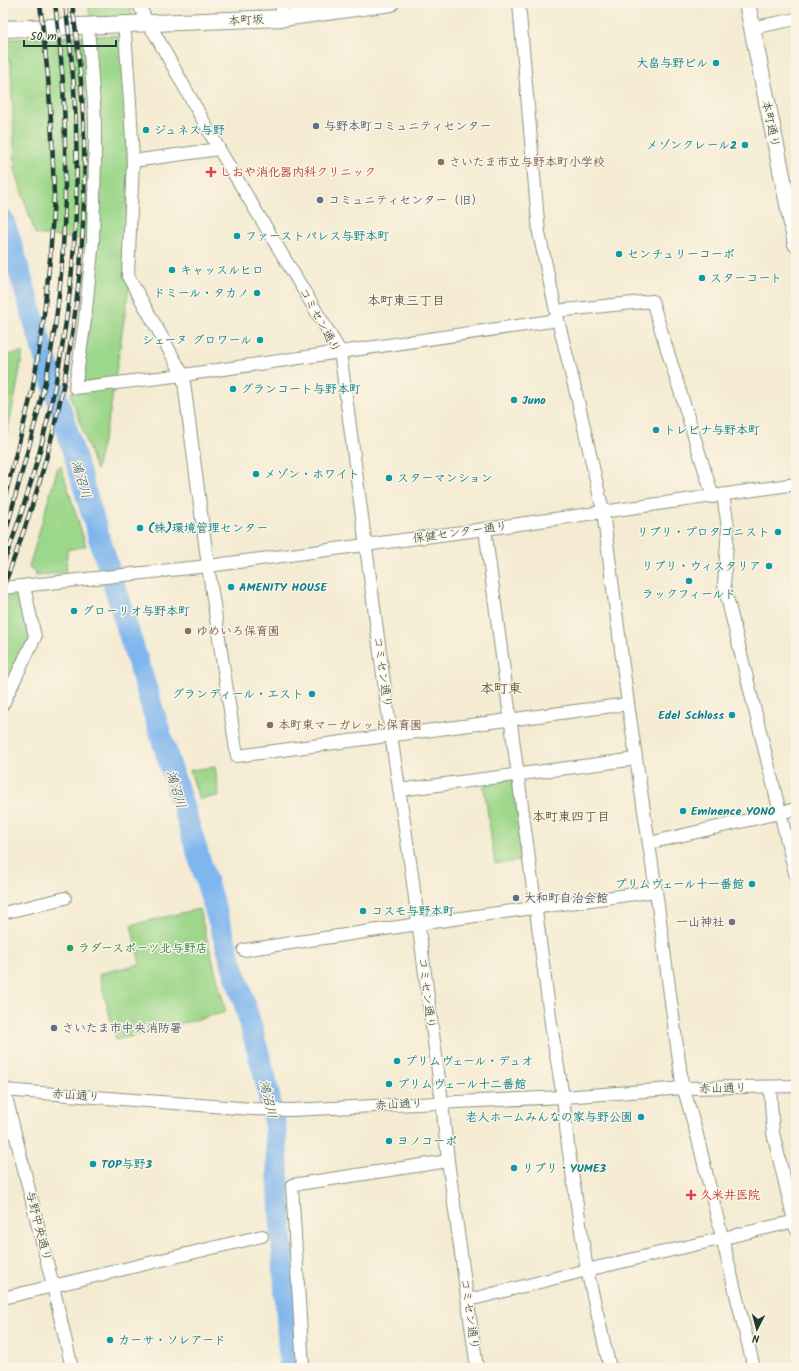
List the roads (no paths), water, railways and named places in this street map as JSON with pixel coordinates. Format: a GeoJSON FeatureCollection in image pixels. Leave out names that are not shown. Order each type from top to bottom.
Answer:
{"type":"FeatureCollection","features":[{"type":"Feature","properties":{"kind":"main road","name":"本町坂"},"geometry":{"type":"LineString","coordinates":[[3,29],[148,24],[282,10],[391,3]]}},
{"type":"Feature","properties":{"kind":"main road","name":"本町通り"},"geometry":{"type":"LineString","coordinates":[[746,3],[796,244]]}},
{"type":"Feature","properties":{"kind":"street","name":"コミセン通り"},"geometry":{"type":"LineString","coordinates":[[138,3],[148,24],[219,149],[340,351],[477,1368]]}},
{"type":"Feature","properties":{"kind":"street"},"geometry":{"type":"LineString","coordinates":[[519,3],[539,233],[602,511],[682,1083],[697,1135],[754,1368]]}},
{"type":"Feature","properties":{"kind":"street"},"geometry":{"type":"LineString","coordinates":[[751,28],[796,19]]}},
{"type":"Feature","properties":{"kind":"street"},"geometry":{"type":"LineString","coordinates":[[123,25],[125,33],[133,161],[128,276],[183,375],[208,566],[236,756],[628,704]]}},
{"type":"Feature","properties":{"kind":"street"},"geometry":{"type":"LineString","coordinates":[[88,27],[95,118],[96,159],[93,240],[85,320],[74,388],[183,375],[652,301],[728,527],[724,586],[796,877]]}},
{"type":"Feature","properties":{"kind":"street"},"geometry":{"type":"LineString","coordinates":[[133,161],[219,149]]}},
{"type":"Feature","properties":{"kind":"street","name":"保健センター通り"},"geometry":{"type":"LineString","coordinates":[[24,586],[208,566],[485,529],[796,484]]}},
{"type":"Feature","properties":{"kind":"street"},"geometry":{"type":"LineString","coordinates":[[485,529],[552,1031],[563,1097],[568,1146],[587,1270],[610,1368]]}},
{"type":"Feature","properties":{"kind":"street"},"geometry":{"type":"LineString","coordinates":[[3,588],[24,586],[35,637],[3,704]]}},
{"type":"Feature","properties":{"kind":"street"},"geometry":{"type":"LineString","coordinates":[[399,790],[636,759]]}},
{"type":"Feature","properties":{"kind":"street"},"geometry":{"type":"LineString","coordinates":[[649,843],[796,809]]}},
{"type":"Feature","properties":{"kind":"street"},"geometry":{"type":"LineString","coordinates":[[244,950],[656,891]]}},
{"type":"Feature","properties":{"kind":"street"},"geometry":{"type":"LineString","coordinates":[[3,913],[65,898]]}},
{"type":"Feature","properties":{"kind":"street","name":"赤山通り"},"geometry":{"type":"LineString","coordinates":[[3,1088],[282,1110],[563,1097],[684,1088],[796,1086]]}},
{"type":"Feature","properties":{"kind":"street"},"geometry":{"type":"LineString","coordinates":[[469,1300],[587,1270],[795,1224],[773,1133],[770,1087]]}},
{"type":"Feature","properties":{"kind":"street","name":"与野中央通り"},"geometry":{"type":"LineString","coordinates":[[3,1088],[72,1368]]}},
{"type":"Feature","properties":{"kind":"street"},"geometry":{"type":"LineString","coordinates":[[303,1368],[292,1184],[448,1161]]}},
{"type":"Feature","properties":{"kind":"street"},"geometry":{"type":"LineString","coordinates":[[3,1298],[262,1236]]}},
{"type":"Feature","properties":{"kind":"waterway","name":"鴻沼川"},"geometry":{"type":"LineString","coordinates":[[3,220],[98,534],[245,1005],[265,1077],[275,1126],[290,1368]]}},
{"type":"Feature","properties":{"kind":"railway"},"geometry":{"type":"LineString","coordinates":[[3,504],[32,392],[42,332],[50,259],[54,196],[52,136],[48,77],[40,3]]}},
{"type":"Feature","properties":{"kind":"railway"},"geometry":{"type":"LineString","coordinates":[[3,535],[8,524],[42,395],[53,341],[60,287],[65,205],[65,134],[62,69],[55,3]]}},
{"type":"Feature","properties":{"kind":"railway"},"geometry":{"type":"LineString","coordinates":[[3,565],[27,497],[46,428],[60,358],[70,288],[75,217],[76,146],[73,75],[65,3]]}},
{"type":"Feature","properties":{"kind":"railway"},"geometry":{"type":"LineString","coordinates":[[3,588],[26,524],[46,459],[60,403],[78,290],[83,232],[83,118],[79,60],[72,3]]}},
{"type":"Feature","properties":{"kind":"place","name":"大畠与野ビル"},"geometry":{"type":"Point","coordinates":[716,63]}},
{"type":"Feature","properties":{"kind":"place","name":"与野本町コミュニティセンター"},"geometry":{"type":"Point","coordinates":[316,126]}},
{"type":"Feature","properties":{"kind":"place","name":"ジュネス与野"},"geometry":{"type":"Point","coordinates":[146,130]}},
{"type":"Feature","properties":{"kind":"place","name":"メゾンクレール2"},"geometry":{"type":"Point","coordinates":[745,145]}},
{"type":"Feature","properties":{"kind":"place","name":"さいたま市立与野本町小学校"},"geometry":{"type":"Point","coordinates":[441,162]}},
{"type":"Feature","properties":{"kind":"place","name":"しおや消化器内科クリニック"},"geometry":{"type":"Point","coordinates":[211,172]}},
{"type":"Feature","properties":{"kind":"place","name":"コミュニティセンター（旧）"},"geometry":{"type":"Point","coordinates":[320,200]}},
{"type":"Feature","properties":{"kind":"place","name":"ファーストパレス与野本町"},"geometry":{"type":"Point","coordinates":[237,236]}},
{"type":"Feature","properties":{"kind":"place","name":"センチュリーコーポ"},"geometry":{"type":"Point","coordinates":[619,254]}},
{"type":"Feature","properties":{"kind":"place","name":"キャッスルヒロ"},"geometry":{"type":"Point","coordinates":[172,270]}},
{"type":"Feature","properties":{"kind":"place","name":"スターコート"},"geometry":{"type":"Point","coordinates":[702,278]}},
{"type":"Feature","properties":{"kind":"place","name":"ドミール・タカノ"},"geometry":{"type":"Point","coordinates":[257,293]}},
{"type":"Feature","properties":{"kind":"place","name":"シェーヌ グロワール"},"geometry":{"type":"Point","coordinates":[260,340]}},
{"type":"Feature","properties":{"kind":"place","name":"グランコート与野本町"},"geometry":{"type":"Point","coordinates":[233,389]}},
{"type":"Feature","properties":{"kind":"place","name":"Juno"},"geometry":{"type":"Point","coordinates":[514,400]}},
{"type":"Feature","properties":{"kind":"place","name":"トレビナ与野本町"},"geometry":{"type":"Point","coordinates":[656,430]}},
{"type":"Feature","properties":{"kind":"place","name":"メゾン・ホワイト"},"geometry":{"type":"Point","coordinates":[256,474]}},
{"type":"Feature","properties":{"kind":"place","name":"スターマンション"},"geometry":{"type":"Point","coordinates":[389,478]}},
{"type":"Feature","properties":{"kind":"place","name":"(株)環境管理センター"},"geometry":{"type":"Point","coordinates":[140,528]}},
{"type":"Feature","properties":{"kind":"place","name":"リブリ・プロタゴニスト"},"geometry":{"type":"Point","coordinates":[778,532]}},
{"type":"Feature","properties":{"kind":"place","name":"リブリ・ウィスタリア"},"geometry":{"type":"Point","coordinates":[769,566]}},
{"type":"Feature","properties":{"kind":"place","name":"ラックフィールド"},"geometry":{"type":"Point","coordinates":[689,581]}},
{"type":"Feature","properties":{"kind":"place","name":"AMENITY HOUSE"},"geometry":{"type":"Point","coordinates":[231,587]}},
{"type":"Feature","properties":{"kind":"place","name":"グローリオ与野本町"},"geometry":{"type":"Point","coordinates":[74,611]}},
{"type":"Feature","properties":{"kind":"place","name":"ゆめいろ保育園"},"geometry":{"type":"Point","coordinates":[188,631]}},
{"type":"Feature","properties":{"kind":"place","name":"グランディール・エスト"},"geometry":{"type":"Point","coordinates":[312,694]}},
{"type":"Feature","properties":{"kind":"place","name":"Edel Schloss"},"geometry":{"type":"Point","coordinates":[732,715]}},
{"type":"Feature","properties":{"kind":"place","name":"本町東マーガレット保育園"},"geometry":{"type":"Point","coordinates":[270,725]}},
{"type":"Feature","properties":{"kind":"place","name":"Eminence YONO"},"geometry":{"type":"Point","coordinates":[683,811]}},
{"type":"Feature","properties":{"kind":"place","name":"プリムヴェール十一番館"},"geometry":{"type":"Point","coordinates":[752,884]}},
{"type":"Feature","properties":{"kind":"place","name":"大和町自治会館"},"geometry":{"type":"Point","coordinates":[516,898]}},
{"type":"Feature","properties":{"kind":"place","name":"コスモ与野本町"},"geometry":{"type":"Point","coordinates":[363,911]}},
{"type":"Feature","properties":{"kind":"place","name":"一山神社"},"geometry":{"type":"Point","coordinates":[732,922]}},
{"type":"Feature","properties":{"kind":"place","name":"ラダースポーツ北与野店"},"geometry":{"type":"Point","coordinates":[70,948]}},
{"type":"Feature","properties":{"kind":"place","name":"さいたま市中央消防署"},"geometry":{"type":"Point","coordinates":[54,1028]}},
{"type":"Feature","properties":{"kind":"place","name":"プリムヴェール・デュオ"},"geometry":{"type":"Point","coordinates":[397,1061]}},
{"type":"Feature","properties":{"kind":"place","name":"プリムヴェール十二番館"},"geometry":{"type":"Point","coordinates":[389,1084]}},
{"type":"Feature","properties":{"kind":"place","name":"老人ホームみんなの家与野公園"},"geometry":{"type":"Point","coordinates":[641,1117]}},
{"type":"Feature","properties":{"kind":"place","name":"ヨノコーポ"},"geometry":{"type":"Point","coordinates":[389,1141]}},
{"type":"Feature","properties":{"kind":"place","name":"TOP与野3"},"geometry":{"type":"Point","coordinates":[93,1164]}},
{"type":"Feature","properties":{"kind":"place","name":"リブリ・YUME3"},"geometry":{"type":"Point","coordinates":[514,1168]}},
{"type":"Feature","properties":{"kind":"place","name":"久米井医院"},"geometry":{"type":"Point","coordinates":[691,1195]}},
{"type":"Feature","properties":{"kind":"place","name":"カーサ・ソレアード"},"geometry":{"type":"Point","coordinates":[110,1340]}},
{"type":"Feature","properties":{"kind":"district","name":"本町東三丁目"},"geometry":{"type":"Point","coordinates":[406,300]}},
{"type":"Feature","properties":{"kind":"district","name":"本町東"},"geometry":{"type":"Point","coordinates":[501,688]}},
{"type":"Feature","properties":{"kind":"district","name":"本町東四丁目"},"geometry":{"type":"Point","coordinates":[571,816]}}]}
